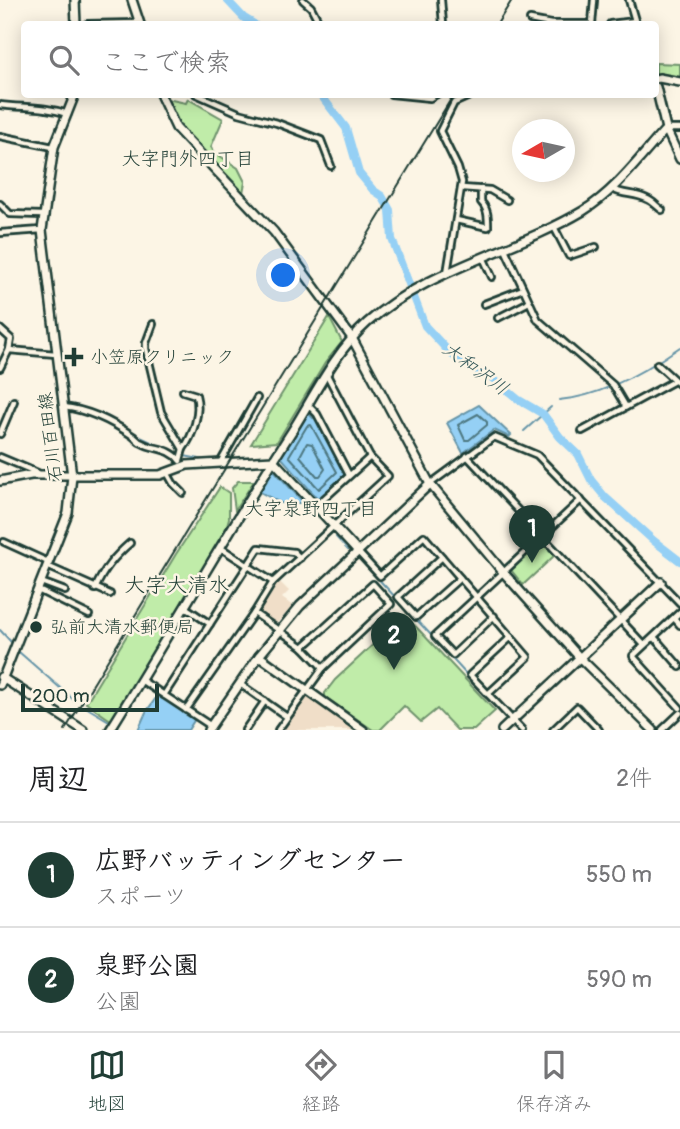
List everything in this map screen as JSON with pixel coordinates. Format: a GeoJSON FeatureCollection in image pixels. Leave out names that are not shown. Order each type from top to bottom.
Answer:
{"type":"FeatureCollection","features":[{"type":"Feature","properties":{"kind":"street"},"geometry":{"type":"LineString","coordinates":[[75,0],[76,21]]}},
{"type":"Feature","properties":{"kind":"street"},"geometry":{"type":"LineString","coordinates":[[132,0],[138,21]]}},
{"type":"Feature","properties":{"kind":"street"},"geometry":{"type":"LineString","coordinates":[[303,0],[311,7],[318,21]]}},
{"type":"Feature","properties":{"kind":"street"},"geometry":{"type":"LineString","coordinates":[[441,0],[443,21]]}},
{"type":"Feature","properties":{"kind":"street"},"geometry":{"type":"LineString","coordinates":[[592,21],[594,0]]}},
{"type":"Feature","properties":{"kind":"street"},"geometry":{"type":"LineString","coordinates":[[629,0],[635,21]]}},
{"type":"Feature","properties":{"kind":"street"},"geometry":{"type":"LineString","coordinates":[[530,20],[535,21]]}},
{"type":"Feature","properties":{"kind":"street"},"geometry":{"type":"LineString","coordinates":[[659,78],[680,82]]}},
{"type":"Feature","properties":{"kind":"street","name":"石川百田線"},"geometry":{"type":"LineString","coordinates":[[1,680],[68,513],[72,476],[42,215],[54,147],[74,98]]}},
{"type":"Feature","properties":{"kind":"street"},"geometry":{"type":"LineString","coordinates":[[162,98],[176,128],[264,219],[352,338],[430,484],[503,572],[580,658],[653,730]]}},
{"type":"Feature","properties":{"kind":"street"},"geometry":{"type":"LineString","coordinates":[[204,98],[239,113],[277,123],[321,140],[331,166]]}},
{"type":"Feature","properties":{"kind":"street"},"geometry":{"type":"LineString","coordinates":[[447,274],[461,188],[458,168],[440,131],[454,103],[465,98]]}},
{"type":"Feature","properties":{"kind":"street"},"geometry":{"type":"LineString","coordinates":[[659,98],[666,129],[680,159]]}},
{"type":"Feature","properties":{"kind":"street"},"geometry":{"type":"LineString","coordinates":[[0,106],[25,108],[38,105],[69,115]]}},
{"type":"Feature","properties":{"kind":"street"},"geometry":{"type":"LineString","coordinates":[[110,730],[326,374],[352,338],[369,321],[396,302],[433,281],[586,209],[612,189],[666,129],[680,129]]}},
{"type":"Feature","properties":{"kind":"street"},"geometry":{"type":"LineString","coordinates":[[0,135],[54,147]]}},
{"type":"Feature","properties":{"kind":"street"},"geometry":{"type":"LineString","coordinates":[[461,188],[490,190],[508,200]]}},
{"type":"Feature","properties":{"kind":"street"},"geometry":{"type":"LineString","coordinates":[[456,219],[488,227],[486,207],[481,202],[481,189]]}},
{"type":"Feature","properties":{"kind":"street"},"geometry":{"type":"LineString","coordinates":[[612,189],[620,194],[649,199],[662,210]]}},
{"type":"Feature","properties":{"kind":"street"},"geometry":{"type":"LineString","coordinates":[[0,204],[10,214],[42,215]]}},
{"type":"Feature","properties":{"kind":"street"},"geometry":{"type":"LineString","coordinates":[[554,226],[569,256],[590,252],[596,247]]}},
{"type":"Feature","properties":{"kind":"street"},"geometry":{"type":"LineString","coordinates":[[0,233],[42,230]]}},
{"type":"Feature","properties":{"kind":"street"},"geometry":{"type":"LineString","coordinates":[[505,248],[538,320],[613,384],[626,407]]}},
{"type":"Feature","properties":{"kind":"street"},"geometry":{"type":"LineString","coordinates":[[483,256],[492,277]]}},
{"type":"Feature","properties":{"kind":"street"},"geometry":{"type":"LineString","coordinates":[[484,304],[523,289]]}},
{"type":"Feature","properties":{"kind":"street"},"geometry":{"type":"LineString","coordinates":[[498,318],[529,302]]}},
{"type":"Feature","properties":{"kind":"street"},"geometry":{"type":"LineString","coordinates":[[153,324],[146,343],[154,388],[161,412],[183,449]]}},
{"type":"Feature","properties":{"kind":"street"},"geometry":{"type":"LineString","coordinates":[[0,329],[11,339],[0,368]]}},
{"type":"Feature","properties":{"kind":"street"},"geometry":{"type":"LineString","coordinates":[[9,350],[56,354]]}},
{"type":"Feature","properties":{"kind":"street"},"geometry":{"type":"LineString","coordinates":[[657,364],[680,385]]}},
{"type":"Feature","properties":{"kind":"street"},"geometry":{"type":"LineString","coordinates":[[186,710],[254,614],[273,582],[388,477],[370,457],[326,374]]}},
{"type":"Feature","properties":{"kind":"street"},"geometry":{"type":"LineString","coordinates":[[582,431],[674,381]]}},
{"type":"Feature","properties":{"kind":"street"},"geometry":{"type":"LineString","coordinates":[[0,481],[43,475],[168,474],[181,463],[183,449],[192,437],[198,402],[196,396],[183,391]]}},
{"type":"Feature","properties":{"kind":"street"},"geometry":{"type":"LineString","coordinates":[[220,464],[257,398]]}},
{"type":"Feature","properties":{"kind":"street"},"geometry":{"type":"LineString","coordinates":[[0,434],[14,401]]}},
{"type":"Feature","properties":{"kind":"street"},"geometry":{"type":"LineString","coordinates":[[308,405],[317,414],[349,475]]}},
{"type":"Feature","properties":{"kind":"street"},"geometry":{"type":"LineString","coordinates":[[63,407],[80,408],[142,443],[156,446],[181,463],[220,464],[273,460]]}},
{"type":"Feature","properties":{"kind":"street"},"geometry":{"type":"LineString","coordinates":[[140,680],[210,728],[259,656],[300,606],[430,484],[494,437],[537,455],[680,603]]}},
{"type":"Feature","properties":{"kind":"street"},"geometry":{"type":"LineString","coordinates":[[467,456],[644,645]]}},
{"type":"Feature","properties":{"kind":"street"},"geometry":{"type":"LineString","coordinates":[[0,457],[43,475]]}},
{"type":"Feature","properties":{"kind":"street"},"geometry":{"type":"LineString","coordinates":[[316,506],[370,457]]}},
{"type":"Feature","properties":{"kind":"street"},"geometry":{"type":"LineString","coordinates":[[273,460],[380,576],[424,536],[528,657],[488,694]]}},
{"type":"Feature","properties":{"kind":"street"},"geometry":{"type":"LineString","coordinates":[[168,474],[183,494]]}},
{"type":"Feature","properties":{"kind":"street"},"geometry":{"type":"LineString","coordinates":[[494,617],[453,655],[435,636],[581,500]]}},
{"type":"Feature","properties":{"kind":"street"},"geometry":{"type":"LineString","coordinates":[[4,542],[95,589],[110,594]]}},
{"type":"Feature","properties":{"kind":"street"},"geometry":{"type":"LineString","coordinates":[[95,589],[103,571],[115,555],[130,543]]}},
{"type":"Feature","properties":{"kind":"street"},"geometry":{"type":"LineString","coordinates":[[221,548],[273,582]]}},
{"type":"Feature","properties":{"kind":"street"},"geometry":{"type":"LineString","coordinates":[[164,695],[259,548],[294,552],[300,558]]}},
{"type":"Feature","properties":{"kind":"street"},"geometry":{"type":"LineString","coordinates":[[442,557],[398,597],[416,617],[460,578]]}},
{"type":"Feature","properties":{"kind":"street"},"geometry":{"type":"LineString","coordinates":[[502,730],[661,582]]}},
{"type":"Feature","properties":{"kind":"street"},"geometry":{"type":"LineString","coordinates":[[278,730],[323,667],[391,604],[373,584],[303,647]]}},
{"type":"Feature","properties":{"kind":"street"},"geometry":{"type":"LineString","coordinates":[[40,586],[65,591]]}},
{"type":"Feature","properties":{"kind":"street"},"geometry":{"type":"LineString","coordinates":[[40,586],[81,613],[89,615]]}},
{"type":"Feature","properties":{"kind":"street"},"geometry":{"type":"LineString","coordinates":[[185,607],[210,624]]}},
{"type":"Feature","properties":{"kind":"street"},"geometry":{"type":"LineString","coordinates":[[662,730],[680,710],[633,656],[680,612]]}},
{"type":"Feature","properties":{"kind":"street"},"geometry":{"type":"LineString","coordinates":[[254,614],[303,647],[323,667]]}},
{"type":"Feature","properties":{"kind":"street"},"geometry":{"type":"LineString","coordinates":[[674,618],[680,625]]}},
{"type":"Feature","properties":{"kind":"street"},"geometry":{"type":"LineString","coordinates":[[511,637],[470,675],[522,730]]}},
{"type":"Feature","properties":{"kind":"street"},"geometry":{"type":"LineString","coordinates":[[654,638],[680,667]]}},
{"type":"Feature","properties":{"kind":"street"},"geometry":{"type":"LineString","coordinates":[[259,656],[363,730]]}},
{"type":"Feature","properties":{"kind":"street"},"geometry":{"type":"LineString","coordinates":[[1,680],[83,730]]}},
{"type":"Feature","properties":{"kind":"street"},"geometry":{"type":"LineString","coordinates":[[240,684],[287,717]]}},
{"type":"Feature","properties":{"kind":"street"},"geometry":{"type":"LineString","coordinates":[[245,730],[265,701]]}},
{"type":"Feature","properties":{"kind":"street"},"geometry":{"type":"LineString","coordinates":[[557,729],[577,707],[599,730]]}},
{"type":"Feature","properties":{"kind":"shaded area"},"geometry":{"type":"Polygon","coordinates":[[[279,581],[289,591],[282,598],[293,606],[275,625],[257,611],[279,581]]]}},
{"type":"Feature","properties":{"kind":"shaded area"},"geometry":{"type":"Polygon","coordinates":[[[305,698],[309,698],[355,730],[283,730],[305,698]]]}},
{"type":"Feature","properties":{"kind":"green space"},"geometry":{"type":"Polygon","coordinates":[[[659,63],[680,64],[680,79],[659,75],[659,63]]]}},
{"type":"Feature","properties":{"kind":"green space"},"geometry":{"type":"Polygon","coordinates":[[[167,99],[186,103],[188,99],[223,119],[211,147],[214,152],[238,168],[245,182],[243,193],[188,138],[176,122],[167,99]]]}},
{"type":"Feature","properties":{"kind":"green space"},"geometry":{"type":"Polygon","coordinates":[[[329,317],[342,342],[325,363],[277,442],[251,444],[329,317]]]}},
{"type":"Feature","properties":{"kind":"green space"},"geometry":{"type":"Polygon","coordinates":[[[238,481],[254,481],[235,510],[232,488],[238,481]]]}},
{"type":"Feature","properties":{"kind":"green space"},"geometry":{"type":"Polygon","coordinates":[[[220,487],[229,493],[229,518],[222,543],[112,721],[86,703],[220,487]]]}},
{"type":"Feature","properties":{"kind":"green space"},"geometry":{"type":"Polygon","coordinates":[[[540,541],[555,555],[523,585],[510,569],[540,541]]]}},
{"type":"Feature","properties":{"kind":"green space"},"geometry":{"type":"Polygon","coordinates":[[[405,615],[495,711],[474,730],[457,730],[437,709],[421,722],[404,706],[380,730],[373,730],[325,697],[335,680],[405,615]]]}},
{"type":"Feature","properties":{"kind":"water"},"geometry":{"type":"Polygon","coordinates":[[[479,405],[511,435],[509,437],[494,430],[463,453],[447,423],[479,405]]]}},
{"type":"Feature","properties":{"kind":"water"},"geometry":{"type":"Polygon","coordinates":[[[307,412],[313,418],[316,417],[346,473],[319,500],[280,456],[307,412]]]}},
{"type":"Feature","properties":{"kind":"water"},"geometry":{"type":"Polygon","coordinates":[[[272,469],[304,503],[280,503],[258,491],[272,469]]]}},
{"type":"Feature","properties":{"kind":"water"},"geometry":{"type":"Polygon","coordinates":[[[158,695],[195,719],[188,730],[138,730],[158,695]]]}},
{"type":"Feature","properties":{"kind":"waterway","name":"大和沢川"},"geometry":{"type":"LineString","coordinates":[[227,0],[249,21]]}},
{"type":"Feature","properties":{"kind":"waterway","name":"大和沢川"},"geometry":{"type":"LineString","coordinates":[[323,98],[346,128],[359,173],[373,190],[382,196],[390,210],[392,239],[425,326],[450,353],[469,367],[492,378],[519,400],[543,414],[560,437],[578,454],[591,480],[605,497],[680,561]]}},
{"type":"Feature","properties":{"kind":"waterway"},"geometry":{"type":"LineString","coordinates":[[559,400],[607,388],[653,365],[680,347]]}},
{"type":"Feature","properties":{"kind":"waterway"},"geometry":{"type":"LineString","coordinates":[[67,405],[102,416]]}},
{"type":"Feature","properties":{"kind":"waterway"},"geometry":{"type":"LineString","coordinates":[[524,431],[551,407]]}},
{"type":"Feature","properties":{"kind":"waterway"},"geometry":{"type":"LineString","coordinates":[[134,434],[164,448]]}},
{"type":"Feature","properties":{"kind":"waterway"},"geometry":{"type":"LineString","coordinates":[[184,456],[205,460]]}},
{"type":"Feature","properties":{"kind":"waterway"},"geometry":{"type":"LineString","coordinates":[[336,537],[348,550]]}},
{"type":"Feature","properties":{"kind":"waterway"},"geometry":{"type":"LineString","coordinates":[[360,559],[396,598]]}},
{"type":"Feature","properties":{"kind":"waterway"},"geometry":{"type":"LineString","coordinates":[[415,618],[431,635]]}},
{"type":"Feature","properties":{"kind":"waterway"},"geometry":{"type":"LineString","coordinates":[[0,630],[12,643]]}},
{"type":"Feature","properties":{"kind":"waterway"},"geometry":{"type":"LineString","coordinates":[[434,639],[466,674]]}},
{"type":"Feature","properties":{"kind":"waterway"},"geometry":{"type":"LineString","coordinates":[[19,652],[75,701]]}},
{"type":"Feature","properties":{"kind":"waterway"},"geometry":{"type":"LineString","coordinates":[[469,677],[505,716]]}},
{"type":"Feature","properties":{"kind":"waterway"},"geometry":{"type":"LineString","coordinates":[[84,706],[109,721]]}},
{"type":"Feature","properties":{"kind":"railway"},"geometry":{"type":"LineString","coordinates":[[499,21],[512,0]]}},
{"type":"Feature","properties":{"kind":"railway"},"geometry":{"type":"LineString","coordinates":[[65,730],[452,98]]}},
{"type":"Feature","properties":{"kind":"place","name":"小笠原クリニック"},"geometry":{"type":"Point","coordinates":[74,357]}},
{"type":"Feature","properties":{"kind":"place","name":"広野バッティングセンター"},"geometry":{"type":"Point","coordinates":[532,563]}},
{"type":"Feature","properties":{"kind":"place","name":"弘前大清水郵便局"},"geometry":{"type":"Point","coordinates":[36,627]}},
{"type":"Feature","properties":{"kind":"place","name":"泉野公園"},"geometry":{"type":"Point","coordinates":[394,670]}},
{"type":"Feature","properties":{"kind":"district","name":"大字門外四丁目"},"geometry":{"type":"Point","coordinates":[188,158]}},
{"type":"Feature","properties":{"kind":"district","name":"大字泉野四丁目"},"geometry":{"type":"Point","coordinates":[311,508]}},
{"type":"Feature","properties":{"kind":"district","name":"大字大清水"},"geometry":{"type":"Point","coordinates":[177,585]}}]}
